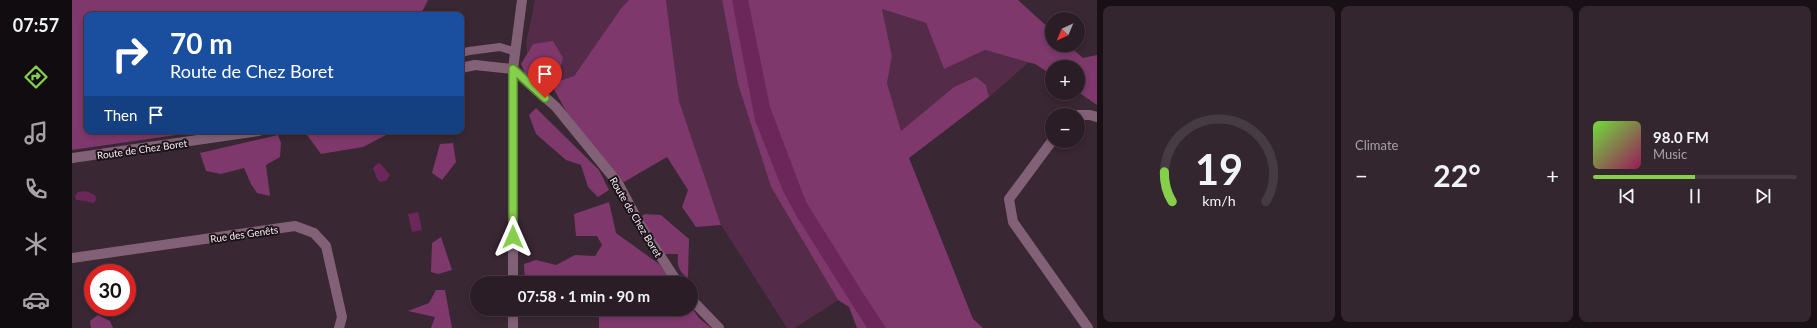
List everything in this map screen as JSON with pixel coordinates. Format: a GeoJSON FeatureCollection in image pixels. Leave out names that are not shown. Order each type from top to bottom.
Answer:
{"type":"FeatureCollection","features":[{"type":"Feature","properties":{"kind":"street"},"geometry":{"type":"LineString","coordinates":[[513,276],[513,69],[522,0]]}},
{"type":"Feature","properties":{"kind":"street"},"geometry":{"type":"LineString","coordinates":[[464,67],[475,65],[513,69]]}},
{"type":"Feature","properties":{"kind":"street","name":"Route de Chez Boret"},"geometry":{"type":"LineString","coordinates":[[513,69],[556,107],[618,183],[642,228],[673,276]]}},
{"type":"Feature","properties":{"kind":"street"},"geometry":{"type":"LineString","coordinates":[[1085,115],[1097,117]]}},
{"type":"Feature","properties":{"kind":"street","name":"Route de Chez Boret"},"geometry":{"type":"LineString","coordinates":[[72,158],[238,134]]}},
{"type":"Feature","properties":{"kind":"street"},"geometry":{"type":"LineString","coordinates":[[1047,148],[1009,199],[1013,222],[1088,328]]}},
{"type":"Feature","properties":{"kind":"street","name":"Rue des Genêts"},"geometry":{"type":"LineString","coordinates":[[72,258],[295,226],[314,233],[326,246],[342,317],[339,328]]}},
{"type":"Feature","properties":{"kind":"street"},"geometry":{"type":"LineString","coordinates":[[698,306],[720,328]]}},
{"type":"Feature","properties":{"kind":"street"},"geometry":{"type":"LineString","coordinates":[[513,316],[513,328]]}},
{"type":"Feature","properties":{"kind":"lane"},"geometry":{"type":"LineString","coordinates":[[464,53],[500,47],[516,52]]}},
{"type":"Feature","properties":{"kind":"shaded area"},"geometry":{"type":"Polygon","coordinates":[[[72,0],[428,0],[421,12],[84,12],[84,134],[183,134],[72,150],[72,0]]]}},
{"type":"Feature","properties":{"kind":"shaded area"},"geometry":{"type":"Polygon","coordinates":[[[535,0],[629,0],[622,7],[574,76],[556,82],[533,44],[527,53],[526,44],[535,0]]]}},
{"type":"Feature","properties":{"kind":"shaded area"},"geometry":{"type":"Polygon","coordinates":[[[629,0],[666,0],[679,101],[721,225],[696,227],[682,207],[688,190],[667,157],[624,182],[577,131],[551,84],[527,77],[521,64],[533,44],[553,41],[563,58],[556,82],[574,76],[622,7],[629,0]]]}},
{"type":"Feature","properties":{"kind":"shaded area"},"geometry":{"type":"Polygon","coordinates":[[[666,0],[722,0],[738,84],[771,187],[838,300],[795,328],[787,328],[721,225],[679,101],[666,0]]]}},
{"type":"Feature","properties":{"kind":"shaded area"},"geometry":{"type":"Polygon","coordinates":[[[722,0],[1018,0],[1045,25],[1045,52],[1076,52],[1083,58],[1097,55],[1097,105],[1085,97],[1085,60],[1045,60],[1045,70],[1035,64],[985,50],[944,69],[926,23],[882,9],[892,56],[887,83],[901,131],[954,87],[976,77],[986,85],[989,97],[909,158],[973,319],[983,328],[857,328],[849,307],[838,300],[771,187],[738,84],[722,0]]]}},
{"type":"Feature","properties":{"kind":"shaded area"},"geometry":{"type":"Polygon","coordinates":[[[732,0],[748,0],[770,107],[806,202],[886,328],[867,328],[797,217],[783,191],[755,120],[732,0]]]}},
{"type":"Feature","properties":{"kind":"shaded area"},"geometry":{"type":"Polygon","coordinates":[[[882,9],[926,23],[944,69],[985,50],[1029,62],[989,97],[986,85],[954,87],[901,132],[887,83],[892,56],[882,9]]]}},
{"type":"Feature","properties":{"kind":"shaded area"},"geometry":{"type":"Polygon","coordinates":[[[536,108],[599,170],[609,190],[598,197],[588,187],[581,165],[566,160],[536,134],[529,115],[536,108]]]}},
{"type":"Feature","properties":{"kind":"shaded area"},"geometry":{"type":"Polygon","coordinates":[[[388,134],[363,147],[321,154],[307,135],[388,134]]]}},
{"type":"Feature","properties":{"kind":"shaded area"},"geometry":{"type":"Polygon","coordinates":[[[278,135],[281,143],[280,157],[266,165],[270,196],[257,193],[244,168],[221,174],[206,171],[200,153],[278,135]]]}},
{"type":"Feature","properties":{"kind":"shaded area"},"geometry":{"type":"Polygon","coordinates":[[[453,143],[456,162],[442,180],[432,173],[440,144],[453,143]]]}},
{"type":"Feature","properties":{"kind":"shaded area"},"geometry":{"type":"Polygon","coordinates":[[[378,163],[381,164],[390,175],[386,181],[380,182],[377,179],[373,168],[378,163]]]}},
{"type":"Feature","properties":{"kind":"shaded area"},"geometry":{"type":"Polygon","coordinates":[[[86,191],[95,195],[96,200],[93,203],[76,200],[75,196],[78,192],[86,191]]]}},
{"type":"Feature","properties":{"kind":"shaded area"},"geometry":{"type":"Polygon","coordinates":[[[609,202],[616,233],[659,264],[668,276],[525,276],[524,264],[536,260],[556,265],[575,255],[595,256],[602,245],[597,236],[576,236],[574,214],[609,202]]]}},
{"type":"Feature","properties":{"kind":"shaded area"},"geometry":{"type":"Polygon","coordinates":[[[418,212],[422,230],[412,232],[408,214],[418,212]]]}},
{"type":"Feature","properties":{"kind":"shaded area"},"geometry":{"type":"Polygon","coordinates":[[[645,214],[661,215],[689,239],[688,276],[682,273],[679,268],[678,254],[653,254],[636,229],[634,220],[645,214]]]}},
{"type":"Feature","properties":{"kind":"shaded area"},"geometry":{"type":"Polygon","coordinates":[[[441,237],[452,270],[438,274],[431,272],[432,243],[441,237]]]}},
{"type":"Feature","properties":{"kind":"shaded area"},"geometry":{"type":"Polygon","coordinates":[[[436,290],[445,290],[452,328],[431,328],[435,317],[408,311],[429,303],[436,290]]]}},
{"type":"Feature","properties":{"kind":"shaded area"},"geometry":{"type":"Polygon","coordinates":[[[97,316],[100,316],[110,321],[113,328],[91,328],[90,321],[97,316]]]}},
{"type":"Feature","properties":{"kind":"shaded area"},"geometry":{"type":"Polygon","coordinates":[[[599,316],[698,316],[711,328],[599,328],[599,316]]]}},
{"type":"Feature","properties":{"kind":"route"},"geometry":{"type":"LineString","coordinates":[[513,237],[513,69],[545,98]]}}]}
